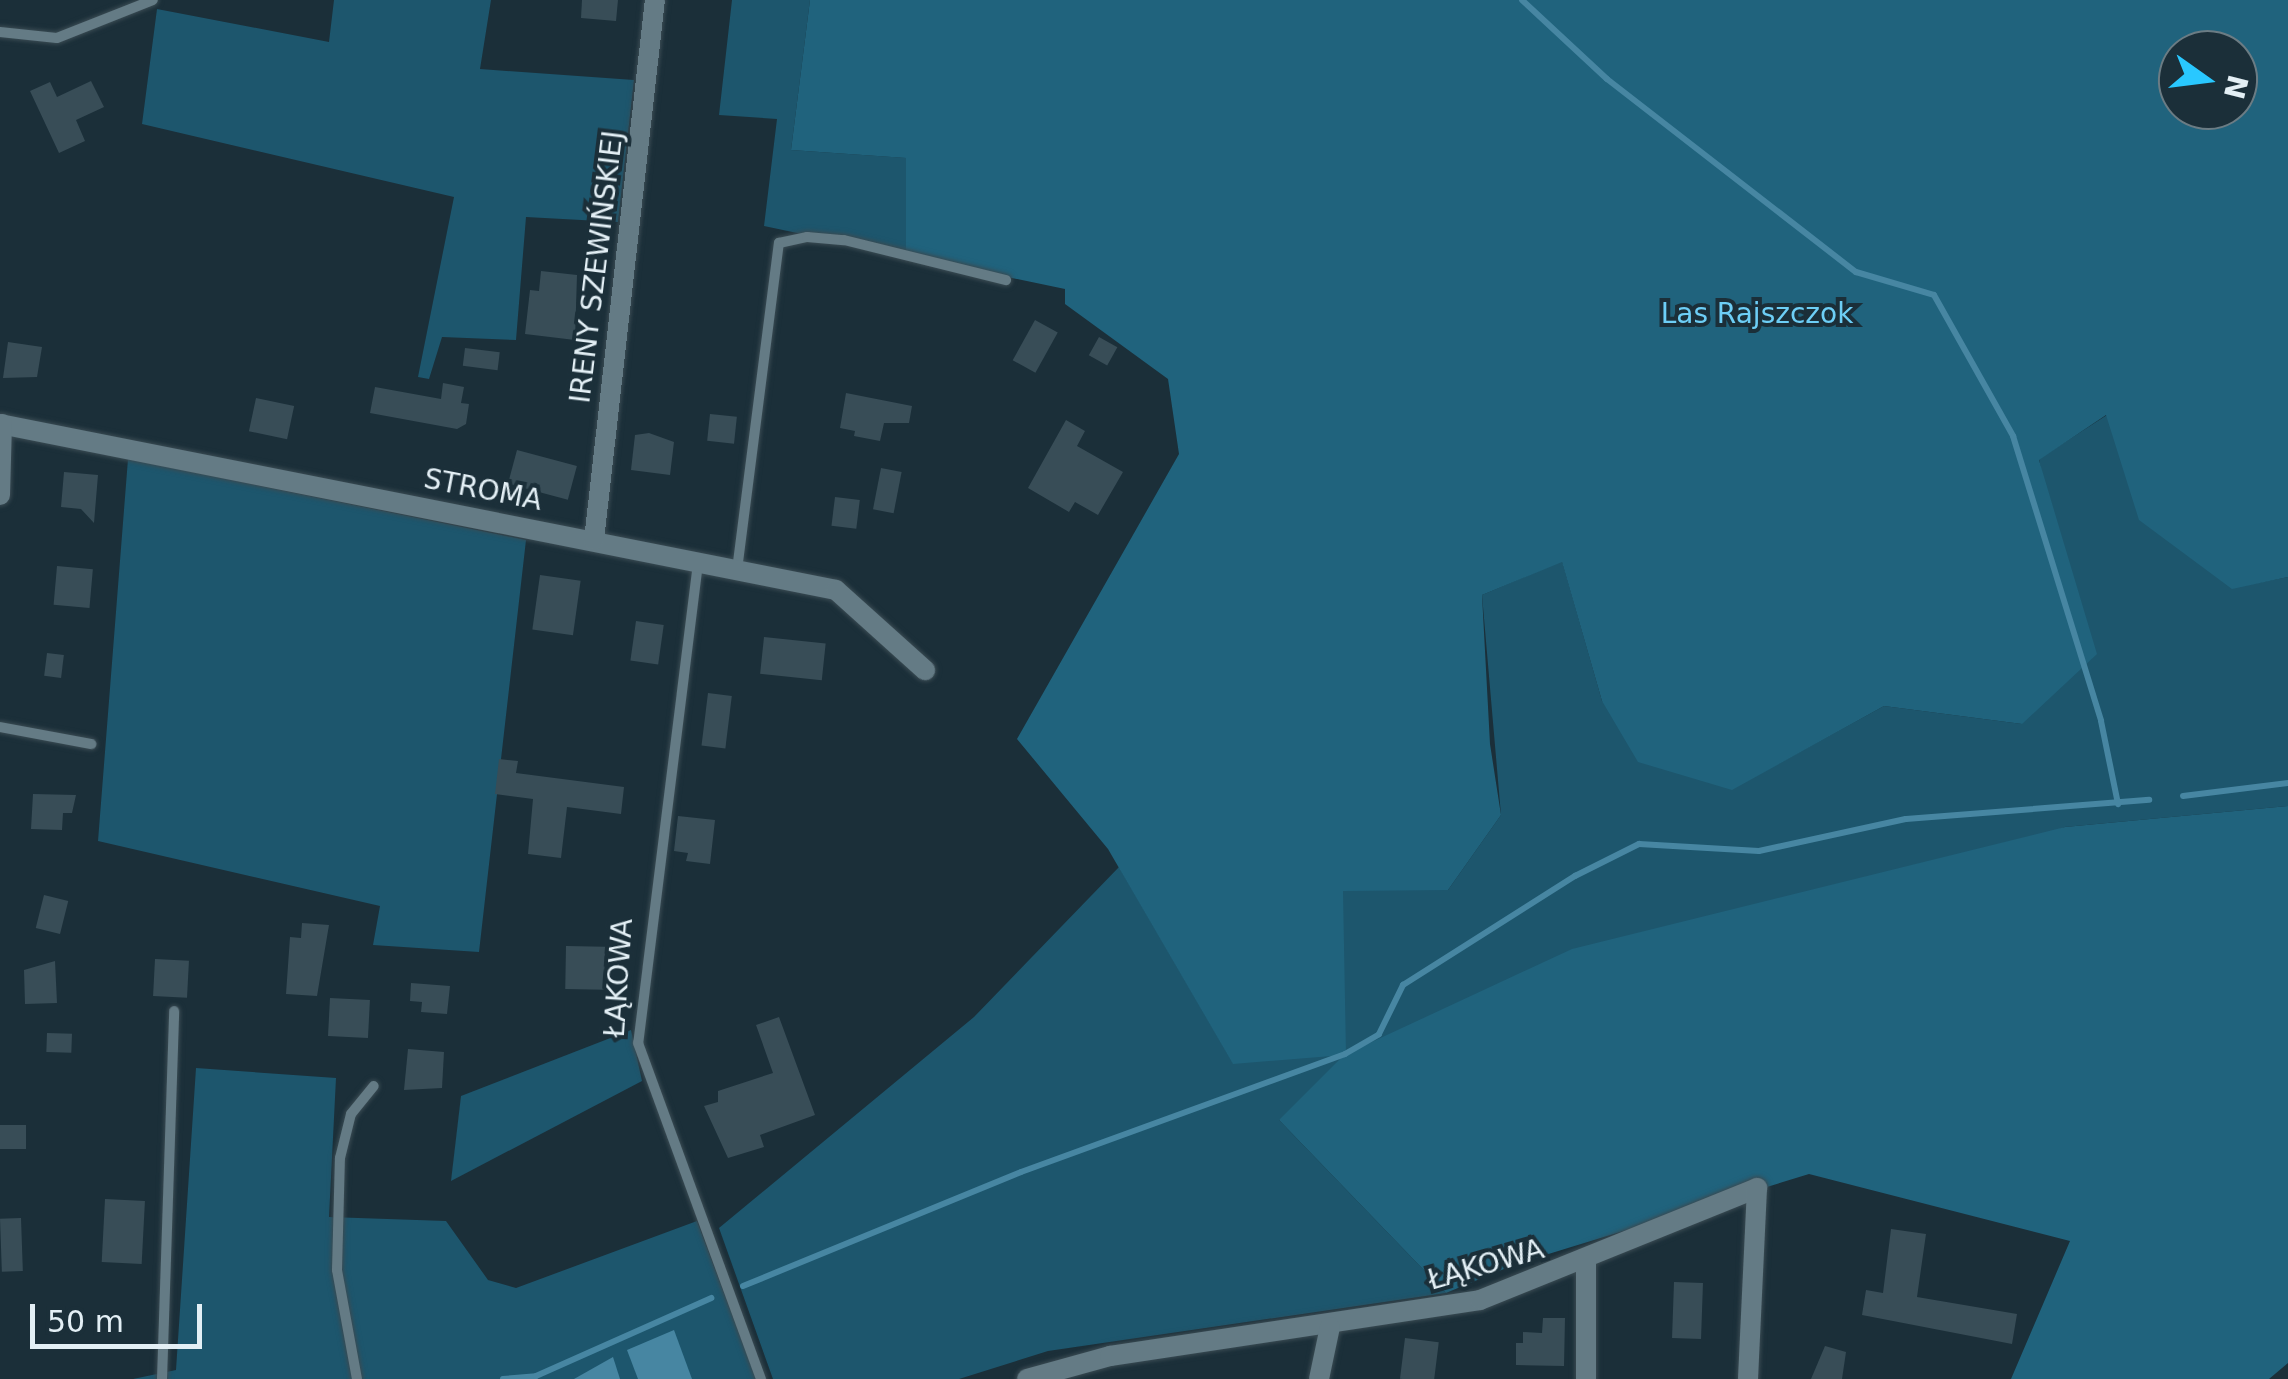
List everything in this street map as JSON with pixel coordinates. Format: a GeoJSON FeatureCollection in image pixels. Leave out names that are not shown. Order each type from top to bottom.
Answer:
{"type":"FeatureCollection","features":[{"type":"Feature","properties":{"kind":"street","name":"IRENY SZEWIŃSKIEJ"},"geometry":{"type":"LineString","coordinates":[[594,540],[656,0]]}},
{"type":"Feature","properties":{"kind":"street","name":"STROMA"},"geometry":{"type":"LineString","coordinates":[[1,424],[836,590],[926,670]]}},
{"type":"Feature","properties":{"kind":"street"},"geometry":{"type":"LineString","coordinates":[[0,496],[1,424]]}},
{"type":"Feature","properties":{"kind":"street","name":"ŁĄKOWA"},"geometry":{"type":"LineString","coordinates":[[1027,1379],[1110,1356],[1330,1327],[1480,1300],[1586,1263],[1758,1188],[1748,1379]]}},
{"type":"Feature","properties":{"kind":"street"},"geometry":{"type":"LineString","coordinates":[[1586,1263],[1586,1379]]}},
{"type":"Feature","properties":{"kind":"street"},"geometry":{"type":"LineString","coordinates":[[1319,1379],[1330,1327]]}},
{"type":"Feature","properties":{"kind":"lane"},"geometry":{"type":"LineString","coordinates":[[0,32],[57,38],[152,0]]}},
{"type":"Feature","properties":{"kind":"lane"},"geometry":{"type":"LineString","coordinates":[[737,570],[779,243],[807,237],[844,240],[1006,280]]}},
{"type":"Feature","properties":{"kind":"lane","name":"ŁĄKOWA"},"geometry":{"type":"LineString","coordinates":[[698,562],[638,1043],[762,1379]]}},
{"type":"Feature","properties":{"kind":"lane"},"geometry":{"type":"LineString","coordinates":[[0,726],[91,744]]}},
{"type":"Feature","properties":{"kind":"lane"},"geometry":{"type":"LineString","coordinates":[[162,1379],[174,1011]]}},
{"type":"Feature","properties":{"kind":"lane"},"geometry":{"type":"LineString","coordinates":[[357,1379],[337,1270],[340,1158],[351,1114],[374,1086]]}},
{"type":"Feature","properties":{"kind":"shaded area"},"geometry":{"type":"Polygon","coordinates":[[[334,0],[491,0],[480,69],[634,80],[618,222],[526,217],[516,340],[442,337],[429,379],[418,377],[454,197],[142,124],[157,9],[329,42],[334,0]]]}},
{"type":"Feature","properties":{"kind":"shaded area"},"geometry":{"type":"Polygon","coordinates":[[[732,0],[810,0],[791,150],[907,158],[906,256],[764,226],[777,119],[719,115],[732,0]]]}},
{"type":"Feature","properties":{"kind":"shaded area"},"geometry":{"type":"Polygon","coordinates":[[[2107,415],[2232,588],[2288,577],[2288,806],[2065,827],[1279,1120],[1446,1293],[1048,1351],[959,1379],[773,1379],[719,1228],[974,1017],[1119,867],[1233,1063],[1343,890],[1448,890],[1501,815],[1482,595],[1562,561],[1602,701],[1732,789],[1884,706],[2022,724],[2046,494],[2039,459],[2107,415]]]}},
{"type":"Feature","properties":{"kind":"shaded area"},"geometry":{"type":"Polygon","coordinates":[[[128,459],[526,540],[479,952],[373,945],[380,906],[98,841],[128,459]]]}},
{"type":"Feature","properties":{"kind":"shaded area"},"geometry":{"type":"Polygon","coordinates":[[[631,1030],[642,1081],[451,1181],[461,1096],[631,1030]]]}},
{"type":"Feature","properties":{"kind":"shaded area"},"geometry":{"type":"Polygon","coordinates":[[[196,1068],[336,1078],[329,1217],[446,1221],[488,1280],[516,1288],[697,1221],[756,1379],[133,1379],[176,1370],[196,1068]]]}},
{"type":"Feature","properties":{"kind":"shaded area"},"geometry":{"type":"Polygon","coordinates":[[[674,1330],[692,1379],[638,1379],[627,1350],[674,1330]]]}},
{"type":"Feature","properties":{"kind":"shaded area"},"geometry":{"type":"Polygon","coordinates":[[[613,1357],[620,1379],[574,1379],[613,1357]]]}},
{"type":"Feature","properties":{"kind":"green space","name":"Las Rajszczok"},"geometry":{"type":"Polygon","coordinates":[[[810,0],[2288,0],[2288,577],[2232,589],[2139,520],[2106,415],[2039,460],[2097,654],[2022,724],[1884,706],[1732,790],[1638,762],[1602,701],[1562,562],[1482,595],[1490,744],[1501,815],[1448,890],[1343,891],[1346,1054],[1572,949],[2065,827],[2288,806],[2288,1363],[2269,1379],[2011,1379],[2070,1241],[1809,1174],[1516,1264],[1446,1293],[1279,1120],[1344,1055],[1233,1064],[1108,849],[1017,739],[1179,454],[1168,379],[1065,304],[1065,289],[906,256],[906,158],[791,150],[810,0]]]}},
{"type":"Feature","properties":{"kind":"building"},"geometry":{"type":"Polygon","coordinates":[[[582,0],[618,0],[616,21],[581,18],[582,0]]]}},
{"type":"Feature","properties":{"kind":"building"},"geometry":{"type":"Polygon","coordinates":[[[91,81],[104,107],[76,120],[85,141],[59,153],[30,91],[50,82],[57,97],[91,81]]]}},
{"type":"Feature","properties":{"kind":"building"},"geometry":{"type":"Polygon","coordinates":[[[541,271],[577,275],[575,340],[525,334],[530,290],[539,291],[541,271]]]}},
{"type":"Feature","properties":{"kind":"building"},"geometry":{"type":"Polygon","coordinates":[[[1035,320],[1058,333],[1035,373],[1013,360],[1035,320]]]}},
{"type":"Feature","properties":{"kind":"building"},"geometry":{"type":"Polygon","coordinates":[[[1099,337],[1117,347],[1107,366],[1089,355],[1099,337]]]}},
{"type":"Feature","properties":{"kind":"building"},"geometry":{"type":"Polygon","coordinates":[[[8,342],[42,347],[37,377],[3,378],[8,342]]]}},
{"type":"Feature","properties":{"kind":"building"},"geometry":{"type":"Polygon","coordinates":[[[465,348],[500,352],[498,370],[463,366],[465,348]]]}},
{"type":"Feature","properties":{"kind":"building"},"geometry":{"type":"Polygon","coordinates":[[[443,383],[464,387],[461,403],[469,404],[466,424],[457,429],[370,413],[375,387],[441,399],[443,383]]]}},
{"type":"Feature","properties":{"kind":"building"},"geometry":{"type":"Polygon","coordinates":[[[846,393],[912,406],[909,423],[884,423],[880,441],[854,436],[855,431],[840,428],[846,393]]]}},
{"type":"Feature","properties":{"kind":"building"},"geometry":{"type":"Polygon","coordinates":[[[256,398],[294,406],[287,439],[249,431],[256,398]]]}},
{"type":"Feature","properties":{"kind":"building"},"geometry":{"type":"Polygon","coordinates":[[[710,414],[737,417],[734,444],[707,441],[710,414]]]}},
{"type":"Feature","properties":{"kind":"building"},"geometry":{"type":"Polygon","coordinates":[[[1066,420],[1085,431],[1077,446],[1123,472],[1098,515],[1075,502],[1069,512],[1028,488],[1066,420]]]}},
{"type":"Feature","properties":{"kind":"building"},"geometry":{"type":"Polygon","coordinates":[[[649,433],[674,442],[670,475],[631,470],[635,435],[649,433]]]}},
{"type":"Feature","properties":{"kind":"building"},"geometry":{"type":"Polygon","coordinates":[[[517,450],[577,466],[568,500],[508,484],[517,450]]]}},
{"type":"Feature","properties":{"kind":"building"},"geometry":{"type":"Polygon","coordinates":[[[881,468],[902,472],[894,513],[873,509],[881,468]]]}},
{"type":"Feature","properties":{"kind":"building"},"geometry":{"type":"Polygon","coordinates":[[[64,472],[98,475],[94,523],[81,509],[61,507],[64,472]]]}},
{"type":"Feature","properties":{"kind":"building"},"geometry":{"type":"Polygon","coordinates":[[[835,497],[860,500],[856,529],[831,526],[835,497]]]}},
{"type":"Feature","properties":{"kind":"building"},"geometry":{"type":"Polygon","coordinates":[[[57,566],[93,569],[89,608],[54,605],[57,566]]]}},
{"type":"Feature","properties":{"kind":"building"},"geometry":{"type":"Polygon","coordinates":[[[540,575],[581,581],[573,635],[532,629],[540,575]]]}},
{"type":"Feature","properties":{"kind":"building"},"geometry":{"type":"Polygon","coordinates":[[[636,621],[664,625],[658,665],[630,661],[636,621]]]}},
{"type":"Feature","properties":{"kind":"building"},"geometry":{"type":"Polygon","coordinates":[[[764,637],[826,643],[822,680],[760,674],[764,637]]]}},
{"type":"Feature","properties":{"kind":"building"},"geometry":{"type":"Polygon","coordinates":[[[47,653],[64,655],[61,678],[44,676],[47,653]]]}},
{"type":"Feature","properties":{"kind":"building"},"geometry":{"type":"Polygon","coordinates":[[[708,693],[732,696],[725,749],[702,746],[708,693]]]}},
{"type":"Feature","properties":{"kind":"building"},"geometry":{"type":"Polygon","coordinates":[[[499,759],[518,761],[516,773],[624,787],[621,814],[567,807],[561,858],[528,854],[533,799],[495,794],[499,759]]]}},
{"type":"Feature","properties":{"kind":"building"},"geometry":{"type":"Polygon","coordinates":[[[33,794],[76,795],[72,813],[63,813],[62,830],[31,829],[33,794]]]}},
{"type":"Feature","properties":{"kind":"building"},"geometry":{"type":"Polygon","coordinates":[[[678,816],[715,820],[710,864],[686,861],[688,853],[674,851],[678,816]]]}},
{"type":"Feature","properties":{"kind":"building"},"geometry":{"type":"Polygon","coordinates":[[[44,895],[68,901],[60,934],[36,928],[44,895]]]}},
{"type":"Feature","properties":{"kind":"building"},"geometry":{"type":"Polygon","coordinates":[[[302,923],[329,925],[317,996],[286,994],[290,937],[301,938],[302,923]]]}},
{"type":"Feature","properties":{"kind":"building"},"geometry":{"type":"Polygon","coordinates":[[[566,946],[605,947],[604,990],[565,989],[566,946]]]}},
{"type":"Feature","properties":{"kind":"building"},"geometry":{"type":"Polygon","coordinates":[[[155,959],[189,961],[187,998],[153,996],[155,959]]]}},
{"type":"Feature","properties":{"kind":"building"},"geometry":{"type":"Polygon","coordinates":[[[55,961],[57,1003],[25,1004],[24,970],[55,961]]]}},
{"type":"Feature","properties":{"kind":"building"},"geometry":{"type":"Polygon","coordinates":[[[411,983],[450,986],[447,1014],[421,1012],[422,1002],[410,1001],[411,983]]]}},
{"type":"Feature","properties":{"kind":"building"},"geometry":{"type":"Polygon","coordinates":[[[330,998],[370,1000],[368,1038],[328,1036],[330,998]]]}},
{"type":"Feature","properties":{"kind":"building"},"geometry":{"type":"Polygon","coordinates":[[[779,1017],[815,1115],[760,1135],[764,1147],[728,1158],[704,1106],[718,1102],[718,1091],[773,1073],[756,1025],[779,1017]]]}},
{"type":"Feature","properties":{"kind":"building"},"geometry":{"type":"Polygon","coordinates":[[[47,1033],[72,1034],[71,1053],[46,1052],[47,1033]]]}},
{"type":"Feature","properties":{"kind":"building"},"geometry":{"type":"Polygon","coordinates":[[[408,1049],[444,1052],[442,1088],[404,1090],[408,1049]]]}},
{"type":"Feature","properties":{"kind":"building"},"geometry":{"type":"Polygon","coordinates":[[[0,1125],[26,1125],[26,1149],[0,1149],[0,1125]]]}},
{"type":"Feature","properties":{"kind":"building"},"geometry":{"type":"Polygon","coordinates":[[[105,1199],[145,1201],[142,1264],[102,1262],[105,1199]]]}},
{"type":"Feature","properties":{"kind":"building"},"geometry":{"type":"Polygon","coordinates":[[[21,1218],[23,1271],[2,1272],[0,1219],[21,1218]]]}},
{"type":"Feature","properties":{"kind":"building"},"geometry":{"type":"Polygon","coordinates":[[[1891,1229],[1926,1234],[1917,1297],[2017,1314],[2012,1344],[1862,1315],[1866,1290],[1883,1293],[1891,1229]]]}},
{"type":"Feature","properties":{"kind":"building"},"geometry":{"type":"Polygon","coordinates":[[[1674,1282],[1703,1283],[1701,1339],[1672,1338],[1674,1282]]]}},
{"type":"Feature","properties":{"kind":"building"},"geometry":{"type":"Polygon","coordinates":[[[1543,1318],[1565,1318],[1564,1366],[1516,1365],[1516,1343],[1523,1343],[1523,1332],[1542,1333],[1543,1318]]]}},
{"type":"Feature","properties":{"kind":"building"},"geometry":{"type":"Polygon","coordinates":[[[1405,1338],[1439,1342],[1434,1379],[1400,1379],[1405,1338]]]}},
{"type":"Feature","properties":{"kind":"building"},"geometry":{"type":"Polygon","coordinates":[[[1825,1346],[1846,1352],[1842,1379],[1811,1379],[1825,1346]]]}},
{"type":"Feature","properties":{"kind":"waterway"},"geometry":{"type":"LineString","coordinates":[[1522,0],[1607,79],[1856,272],[1934,295],[2013,436],[2101,721],[2118,804]]}},
{"type":"Feature","properties":{"kind":"waterway"},"geometry":{"type":"LineString","coordinates":[[2183,796],[2288,783]]}},
{"type":"Feature","properties":{"kind":"waterway"},"geometry":{"type":"LineString","coordinates":[[743,1286],[1021,1172],[1345,1054],[1379,1034],[1403,985],[1575,876],[1639,844],[1759,851],[1906,819],[2149,800]]}},
{"type":"Feature","properties":{"kind":"waterway"},"geometry":{"type":"LineString","coordinates":[[503,1379],[536,1376],[711,1298]]}}]}
